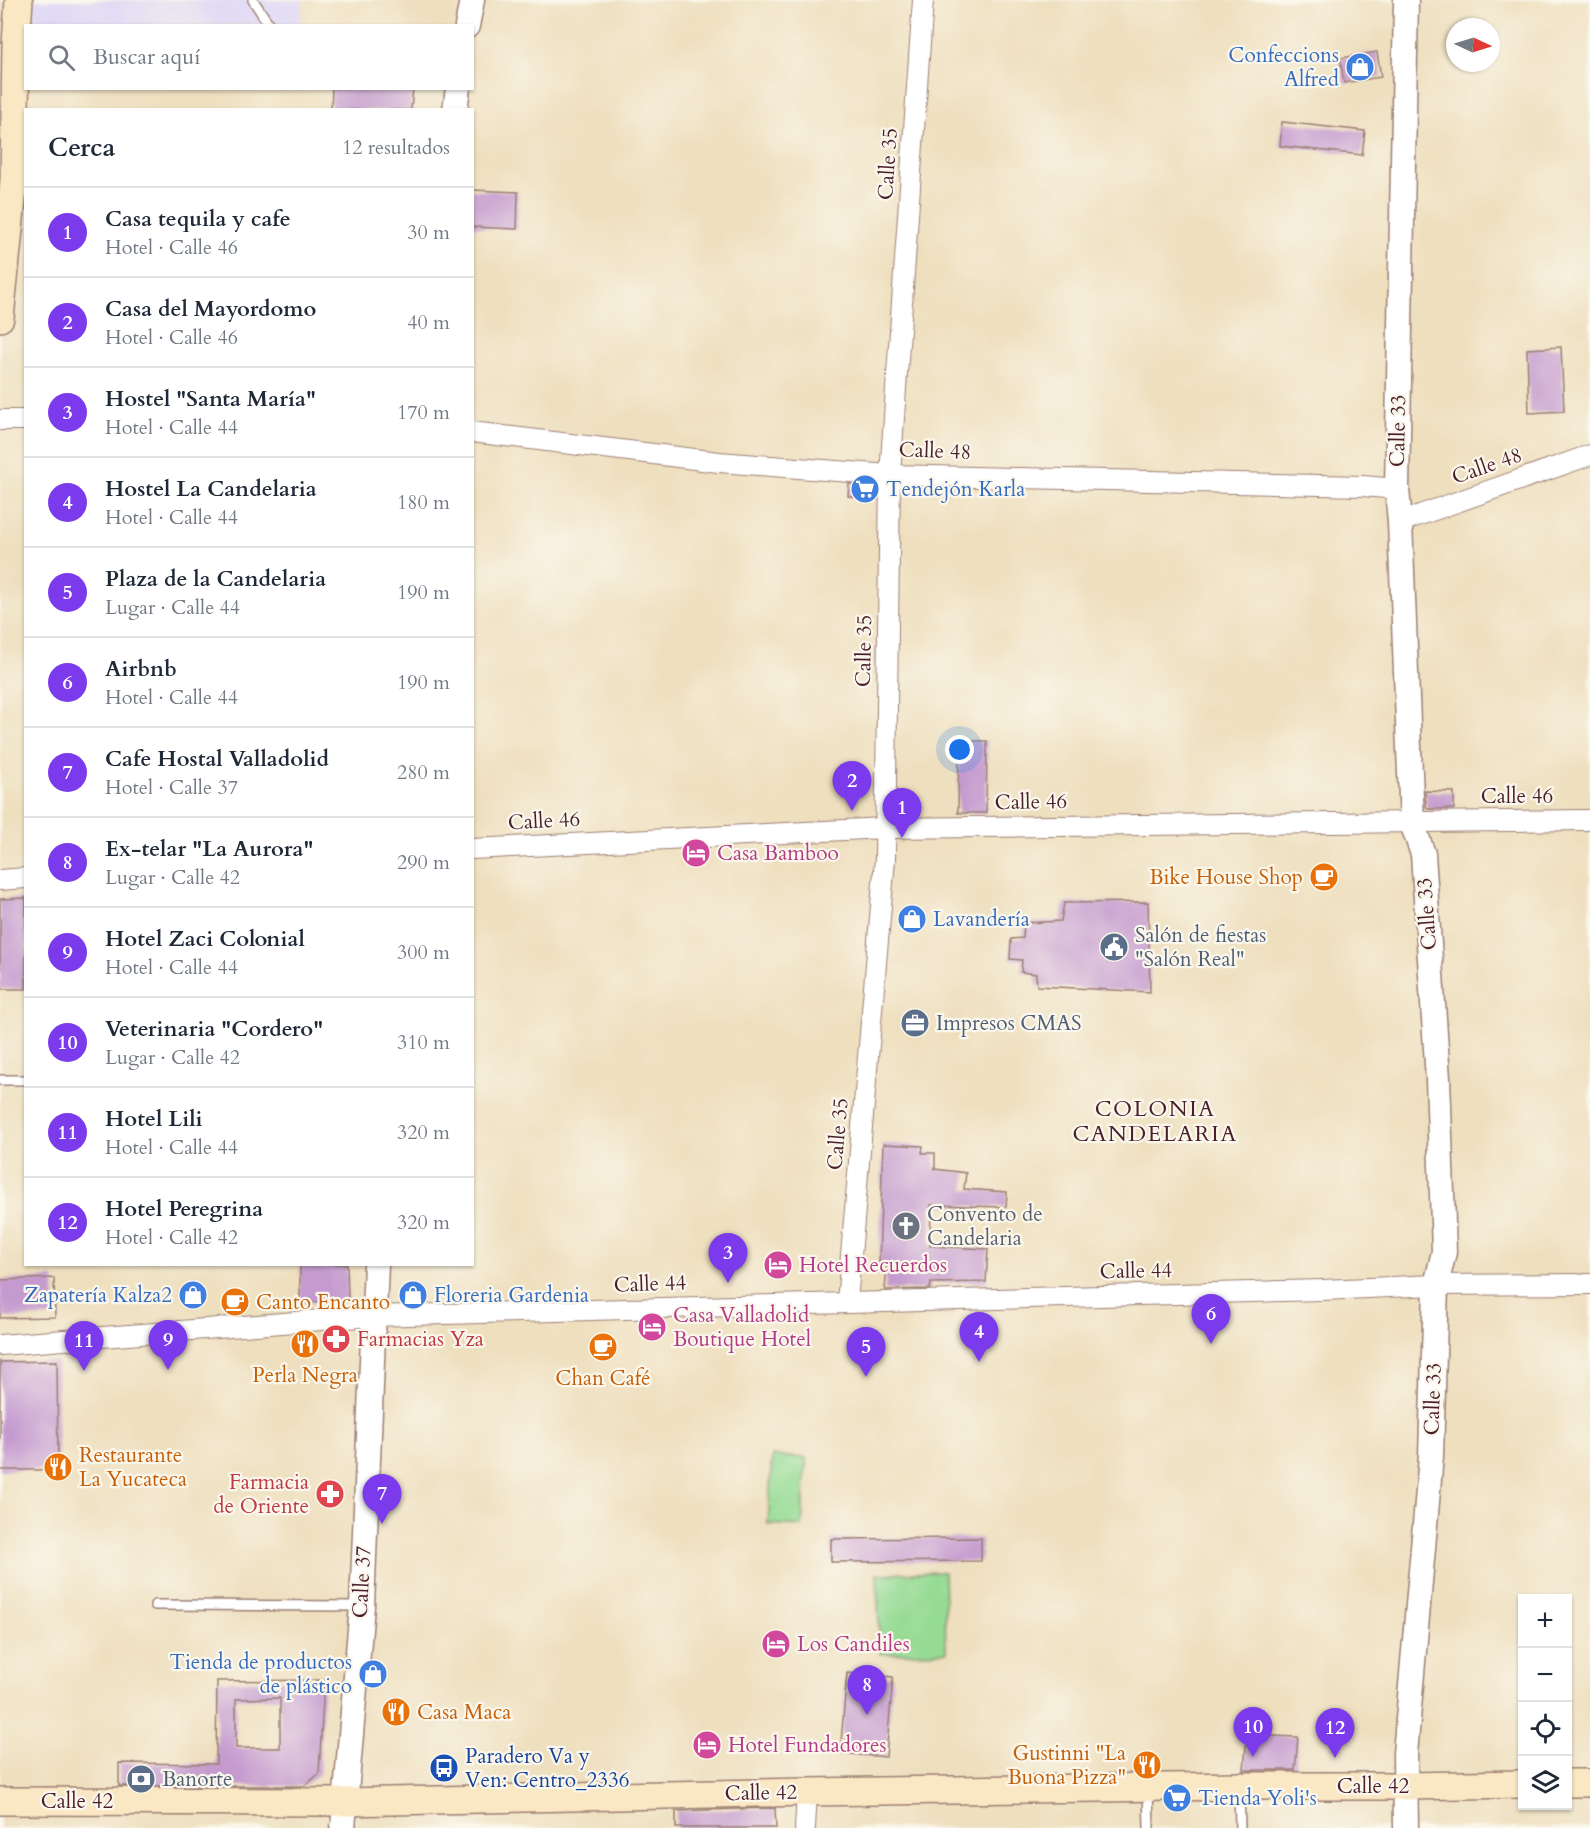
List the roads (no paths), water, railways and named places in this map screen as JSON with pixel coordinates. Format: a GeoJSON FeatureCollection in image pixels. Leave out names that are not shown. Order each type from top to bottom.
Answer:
{"type":"FeatureCollection","features":[{"type":"Feature","properties":{"kind":"main road"},"geometry":{"type":"LineString","coordinates":[[0,318],[14,180],[19,0]]}},
{"type":"Feature","properties":{"kind":"main road"},"geometry":{"type":"LineString","coordinates":[[1572,1783],[1590,1783]]}},
{"type":"Feature","properties":{"kind":"main road","name":"Calle 42"},"geometry":{"type":"LineString","coordinates":[[0,1801],[343,1815],[807,1792],[1239,1785],[1518,1784]]}},
{"type":"Feature","properties":{"kind":"street"},"geometry":{"type":"LineString","coordinates":[[467,24],[472,0]]}},
{"type":"Feature","properties":{"kind":"street","name":"Calle 35"},"geometry":{"type":"LineString","coordinates":[[847,1302],[884,871],[891,475],[923,0]]}},
{"type":"Feature","properties":{"kind":"street","name":"Calle 33"},"geometry":{"type":"LineString","coordinates":[[1406,0],[1397,489],[1412,823],[1423,854],[1438,1079],[1444,1252],[1436,1285],[1431,1456],[1405,1754],[1406,1828]]}},
{"type":"Feature","properties":{"kind":"street"},"geometry":{"type":"LineString","coordinates":[[455,108],[458,90]]}},
{"type":"Feature","properties":{"kind":"street"},"geometry":{"type":"LineString","coordinates":[[0,420],[24,420]]}},
{"type":"Feature","properties":{"kind":"street","name":"Calle 48"},"geometry":{"type":"LineString","coordinates":[[474,432],[719,462],[891,475],[1363,486],[1397,489]]}},
{"type":"Feature","properties":{"kind":"street","name":"Calle 48"},"geometry":{"type":"LineString","coordinates":[[1400,522],[1590,455]]}},
{"type":"Feature","properties":{"kind":"street","name":"Calle 46"},"geometry":{"type":"LineString","coordinates":[[474,849],[885,828],[1590,820]]}},
{"type":"Feature","properties":{"kind":"street"},"geometry":{"type":"LineString","coordinates":[[0,880],[24,878]]}},
{"type":"Feature","properties":{"kind":"street","name":"Calle 37"},"geometry":{"type":"LineString","coordinates":[[343,1815],[362,1606],[376,1266]]}},
{"type":"Feature","properties":{"kind":"street","name":"Calle 44"},"geometry":{"type":"LineString","coordinates":[[0,1345],[373,1316],[1298,1291],[1436,1285],[1590,1284]]}},
{"type":"Feature","properties":{"kind":"street"},"geometry":{"type":"LineString","coordinates":[[805,1828],[807,1792]]}},
{"type":"Feature","properties":{"kind":"lane"},"geometry":{"type":"LineString","coordinates":[[253,0],[269,24]]}},
{"type":"Feature","properties":{"kind":"lane"},"geometry":{"type":"LineString","coordinates":[[0,1080],[24,1080]]}},
{"type":"Feature","properties":{"kind":"lane"},"geometry":{"type":"LineString","coordinates":[[155,1605],[362,1606]]}},
{"type":"Feature","properties":{"kind":"lane"},"geometry":{"type":"LineString","coordinates":[[1239,1785],[1240,1828]]}},
{"type":"Feature","properties":{"kind":"lane"},"geometry":{"type":"LineString","coordinates":[[1148,1787],[1149,1828]]}},
{"type":"Feature","properties":{"kind":"place","name":"Confeccions Alfred"},"geometry":{"type":"Point","coordinates":[1360,67]}},
{"type":"Feature","properties":{"kind":"place","name":"Tendejón Karla"},"geometry":{"type":"Point","coordinates":[865,489]}},
{"type":"Feature","properties":{"kind":"place","name":"Casa del Mayordomo"},"geometry":{"type":"Point","coordinates":[852,811]}},
{"type":"Feature","properties":{"kind":"place","name":"Casa tequila y cafe"},"geometry":{"type":"Point","coordinates":[902,838]}},
{"type":"Feature","properties":{"kind":"place","name":"Casa Bamboo"},"geometry":{"type":"Point","coordinates":[696,853]}},
{"type":"Feature","properties":{"kind":"place","name":"Bike House Shop"},"geometry":{"type":"Point","coordinates":[1324,877]}},
{"type":"Feature","properties":{"kind":"place","name":"Lavandería"},"geometry":{"type":"Point","coordinates":[912,919]}},
{"type":"Feature","properties":{"kind":"place","name":"Salón de fiestas \"Salón Real\""},"geometry":{"type":"Point","coordinates":[1114,947]}},
{"type":"Feature","properties":{"kind":"place","name":"Impresos CMAS"},"geometry":{"type":"Point","coordinates":[915,1023]}},
{"type":"Feature","properties":{"kind":"place","name":"Convento de Candelaria"},"geometry":{"type":"Point","coordinates":[906,1226]}},
{"type":"Feature","properties":{"kind":"place","name":"Hotel Recuerdos"},"geometry":{"type":"Point","coordinates":[778,1265]}},
{"type":"Feature","properties":{"kind":"place","name":"Hostel \"Santa María\""},"geometry":{"type":"Point","coordinates":[728,1283]}},
{"type":"Feature","properties":{"kind":"place","name":"Zapatería Kalza2"},"geometry":{"type":"Point","coordinates":[193,1295]}},
{"type":"Feature","properties":{"kind":"place","name":"Floreria Gardenia"},"geometry":{"type":"Point","coordinates":[413,1295]}},
{"type":"Feature","properties":{"kind":"place","name":"Canto Encanto"},"geometry":{"type":"Point","coordinates":[235,1302]}},
{"type":"Feature","properties":{"kind":"place","name":"Casa Valladolid Boutique Hotel"},"geometry":{"type":"Point","coordinates":[652,1327]}},
{"type":"Feature","properties":{"kind":"place","name":"Farmacias Yza"},"geometry":{"type":"Point","coordinates":[336,1339]}},
{"type":"Feature","properties":{"kind":"place","name":"Perla Negra"},"geometry":{"type":"Point","coordinates":[305,1344]}},
{"type":"Feature","properties":{"kind":"place","name":"Airbnb"},"geometry":{"type":"Point","coordinates":[1211,1344]}},
{"type":"Feature","properties":{"kind":"place","name":"Chan Café"},"geometry":{"type":"Point","coordinates":[603,1347]}},
{"type":"Feature","properties":{"kind":"place","name":"Hostel La Candelaria"},"geometry":{"type":"Point","coordinates":[979,1362]}},
{"type":"Feature","properties":{"kind":"place","name":"Hotel Zaci Colonial"},"geometry":{"type":"Point","coordinates":[168,1370]}},
{"type":"Feature","properties":{"kind":"place","name":"Hotel Lili"},"geometry":{"type":"Point","coordinates":[84,1371]}},
{"type":"Feature","properties":{"kind":"place","name":"Plaza de la Candelaria"},"geometry":{"type":"Point","coordinates":[866,1377]}},
{"type":"Feature","properties":{"kind":"place","name":"Restaurante La Yucateca"},"geometry":{"type":"Point","coordinates":[58,1467]}},
{"type":"Feature","properties":{"kind":"place","name":"Farmacia de Oriente"},"geometry":{"type":"Point","coordinates":[330,1494]}},
{"type":"Feature","properties":{"kind":"place","name":"Cafe Hostal Valladolid"},"geometry":{"type":"Point","coordinates":[382,1524]}},
{"type":"Feature","properties":{"kind":"place","name":"Los Candiles"},"geometry":{"type":"Point","coordinates":[776,1644]}},
{"type":"Feature","properties":{"kind":"place","name":"Tienda de productos de plástico"},"geometry":{"type":"Point","coordinates":[373,1674]}},
{"type":"Feature","properties":{"kind":"place","name":"Casa Maca"},"geometry":{"type":"Point","coordinates":[396,1712]}},
{"type":"Feature","properties":{"kind":"place","name":"Ex-telar \"La Aurora\""},"geometry":{"type":"Point","coordinates":[867,1715]}},
{"type":"Feature","properties":{"kind":"place","name":"Hotel Fundadores"},"geometry":{"type":"Point","coordinates":[707,1745]}},
{"type":"Feature","properties":{"kind":"place","name":"Veterinaria \"Cordero\""},"geometry":{"type":"Point","coordinates":[1253,1757]}},
{"type":"Feature","properties":{"kind":"place","name":"Hotel Peregrina"},"geometry":{"type":"Point","coordinates":[1335,1758]}},
{"type":"Feature","properties":{"kind":"place","name":"Gustinni \"La Buona Pizza\""},"geometry":{"type":"Point","coordinates":[1147,1765]}},
{"type":"Feature","properties":{"kind":"place","name":"Paradero Va y Ven: Centro_2336"},"geometry":{"type":"Point","coordinates":[444,1768]}},
{"type":"Feature","properties":{"kind":"place","name":"Banorte"},"geometry":{"type":"Point","coordinates":[141,1779]}},
{"type":"Feature","properties":{"kind":"place","name":"Tienda Yoli's"},"geometry":{"type":"Point","coordinates":[1177,1798]}},
{"type":"Feature","properties":{"kind":"district","name":"COLONIA CANDELARIA"},"geometry":{"type":"Point","coordinates":[1155,1122]}}]}
